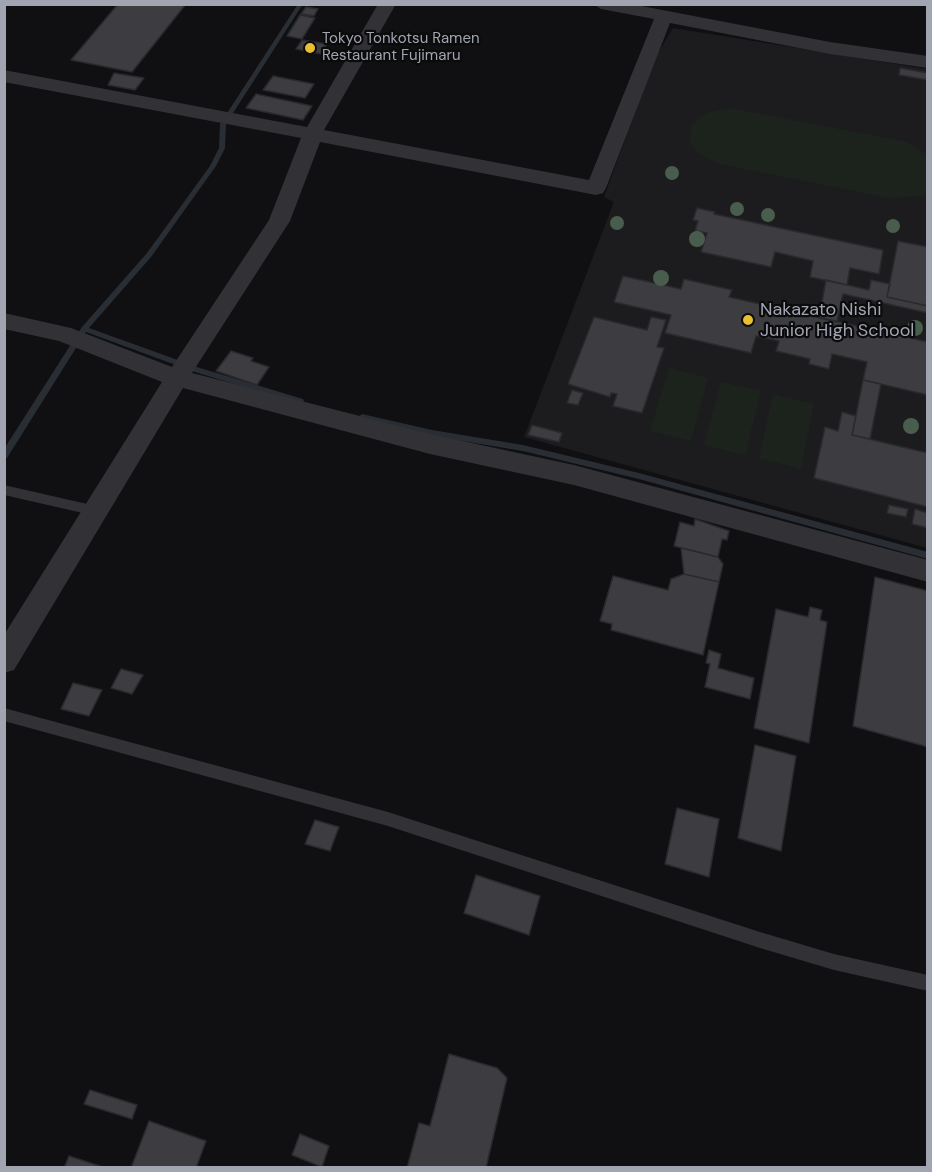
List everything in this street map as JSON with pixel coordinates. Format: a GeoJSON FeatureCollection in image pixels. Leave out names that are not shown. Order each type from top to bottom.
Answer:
{"type":"FeatureCollection","features":[{"type":"Feature","properties":{"kind":"street"},"geometry":{"type":"LineString","coordinates":[[4,661],[177,378],[279,221],[313,133],[387,4]]}},
{"type":"Feature","properties":{"kind":"street"},"geometry":{"type":"LineString","coordinates":[[601,4],[830,48],[927,62]]}},
{"type":"Feature","properties":{"kind":"street"},"geometry":{"type":"LineString","coordinates":[[4,76],[596,188],[664,16]]}},
{"type":"Feature","properties":{"kind":"street"},"geometry":{"type":"LineString","coordinates":[[4,321],[63,334],[177,378],[430,444],[574,475],[927,570]]}},
{"type":"Feature","properties":{"kind":"lane"},"geometry":{"type":"LineString","coordinates":[[4,490],[96,511]]}},
{"type":"Feature","properties":{"kind":"lane"},"geometry":{"type":"LineString","coordinates":[[4,714],[388,819],[530,863],[760,940],[834,962],[927,983]]}},
{"type":"Feature","properties":{"kind":"shaded area","name":"Nakazato Nishi Junior High School"},"geometry":{"type":"Polygon","coordinates":[[[673,28],[927,69],[927,548],[524,437],[614,202],[604,197],[655,58],[673,28]]]}},
{"type":"Feature","properties":{"kind":"shaded area"},"geometry":{"type":"Polygon","coordinates":[[[729,108],[903,141],[927,155],[927,192],[922,196],[889,198],[720,164],[708,159],[690,143],[691,126],[706,113],[729,108]]]}},
{"type":"Feature","properties":{"kind":"shaded area"},"geometry":{"type":"Polygon","coordinates":[[[669,368],[708,378],[691,441],[650,431],[669,368]]]}},
{"type":"Feature","properties":{"kind":"shaded area"},"geometry":{"type":"Polygon","coordinates":[[[721,382],[761,391],[745,455],[704,445],[721,382]]]}},
{"type":"Feature","properties":{"kind":"shaded area"},"geometry":{"type":"Polygon","coordinates":[[[773,394],[814,404],[801,469],[759,458],[773,394]]]}},
{"type":"Feature","properties":{"kind":"building"},"geometry":{"type":"Polygon","coordinates":[[[118,4],[186,4],[132,72],[71,60],[118,4]]]}},
{"type":"Feature","properties":{"kind":"building"},"geometry":{"type":"Polygon","coordinates":[[[306,7],[318,9],[314,16],[301,14],[306,7]]]}},
{"type":"Feature","properties":{"kind":"building"},"geometry":{"type":"Polygon","coordinates":[[[300,15],[315,18],[302,39],[287,36],[300,15]]]}},
{"type":"Feature","properties":{"kind":"building"},"geometry":{"type":"Polygon","coordinates":[[[302,40],[327,44],[321,54],[296,49],[302,40]]]}},
{"type":"Feature","properties":{"kind":"building"},"geometry":{"type":"Polygon","coordinates":[[[900,68],[928,73],[928,80],[899,75],[900,68]]]}},
{"type":"Feature","properties":{"kind":"building"},"geometry":{"type":"Polygon","coordinates":[[[114,73],[144,78],[135,90],[108,85],[114,73]]]}},
{"type":"Feature","properties":{"kind":"building"},"geometry":{"type":"Polygon","coordinates":[[[273,76],[314,84],[305,98],[263,90],[273,76]]]}},
{"type":"Feature","properties":{"kind":"building"},"geometry":{"type":"Polygon","coordinates":[[[256,94],[312,106],[303,120],[246,108],[256,94]]]}},
{"type":"Feature","properties":{"kind":"building"},"geometry":{"type":"Polygon","coordinates":[[[697,208],[715,212],[714,214],[883,250],[879,274],[850,268],[847,285],[810,277],[813,261],[775,252],[771,267],[701,252],[707,233],[695,231],[698,221],[693,220],[697,208]]]}},
{"type":"Feature","properties":{"kind":"building"},"geometry":{"type":"Polygon","coordinates":[[[898,241],[928,247],[928,306],[887,297],[898,241]]]}},
{"type":"Feature","properties":{"kind":"building"},"geometry":{"type":"Polygon","coordinates":[[[623,276],[681,289],[684,279],[732,290],[729,297],[928,342],[928,395],[863,380],[867,362],[832,354],[829,369],[809,364],[810,359],[776,351],[779,341],[756,336],[751,353],[665,333],[671,315],[614,302],[623,276]]]}},
{"type":"Feature","properties":{"kind":"building"},"geometry":{"type":"Polygon","coordinates":[[[826,280],[869,290],[871,280],[890,284],[887,297],[928,306],[928,313],[843,294],[837,322],[819,318],[826,280]]]}},
{"type":"Feature","properties":{"kind":"building"},"geometry":{"type":"Polygon","coordinates":[[[594,317],[647,330],[651,317],[666,320],[657,347],[664,348],[642,413],[613,406],[617,394],[611,393],[610,397],[568,384],[594,317]]]}},
{"type":"Feature","properties":{"kind":"building"},"geometry":{"type":"Polygon","coordinates":[[[231,351],[253,358],[251,361],[269,367],[257,385],[216,371],[231,351]]]}},
{"type":"Feature","properties":{"kind":"building"},"geometry":{"type":"Polygon","coordinates":[[[863,380],[881,384],[870,439],[852,435],[863,380]]]}},
{"type":"Feature","properties":{"kind":"building"},"geometry":{"type":"Polygon","coordinates":[[[572,390],[583,393],[578,405],[567,403],[572,390]]]}},
{"type":"Feature","properties":{"kind":"building"},"geometry":{"type":"Polygon","coordinates":[[[842,412],[856,416],[852,435],[928,453],[928,507],[814,478],[825,427],[838,431],[842,412]]]}},
{"type":"Feature","properties":{"kind":"building"},"geometry":{"type":"Polygon","coordinates":[[[532,425],[562,433],[559,442],[528,435],[532,425]]]}},
{"type":"Feature","properties":{"kind":"building"},"geometry":{"type":"Polygon","coordinates":[[[889,505],[908,509],[906,517],[887,513],[889,505]]]}},
{"type":"Feature","properties":{"kind":"building"},"geometry":{"type":"Polygon","coordinates":[[[915,509],[928,513],[928,528],[912,524],[915,509]]]}},
{"type":"Feature","properties":{"kind":"building"},"geometry":{"type":"Polygon","coordinates":[[[695,519],[729,531],[727,540],[722,539],[718,557],[674,546],[680,522],[694,526],[695,519]]]}},
{"type":"Feature","properties":{"kind":"building"},"geometry":{"type":"Polygon","coordinates":[[[681,548],[718,557],[723,564],[719,582],[684,574],[681,548]]]}},
{"type":"Feature","properties":{"kind":"building"},"geometry":{"type":"Polygon","coordinates":[[[684,574],[719,582],[703,655],[611,630],[612,624],[600,621],[613,576],[668,590],[671,579],[684,574]]]}},
{"type":"Feature","properties":{"kind":"building"},"geometry":{"type":"Polygon","coordinates":[[[875,577],[928,591],[928,747],[853,726],[875,577]]]}},
{"type":"Feature","properties":{"kind":"building"},"geometry":{"type":"Polygon","coordinates":[[[810,607],[822,610],[820,620],[827,622],[809,743],[754,728],[776,609],[808,617],[810,607]]]}},
{"type":"Feature","properties":{"kind":"building"},"geometry":{"type":"Polygon","coordinates":[[[709,650],[721,654],[718,668],[754,678],[750,699],[705,687],[710,664],[706,663],[709,650]]]}},
{"type":"Feature","properties":{"kind":"building"},"geometry":{"type":"Polygon","coordinates":[[[121,669],[143,675],[132,694],[111,688],[121,669]]]}},
{"type":"Feature","properties":{"kind":"building"},"geometry":{"type":"Polygon","coordinates":[[[73,683],[102,690],[89,716],[61,709],[73,683]]]}},
{"type":"Feature","properties":{"kind":"building"},"geometry":{"type":"Polygon","coordinates":[[[755,745],[796,756],[781,851],[738,838],[755,745]]]}},
{"type":"Feature","properties":{"kind":"building"},"geometry":{"type":"Polygon","coordinates":[[[677,808],[719,819],[709,877],[665,864],[677,808]]]}},
{"type":"Feature","properties":{"kind":"building"},"geometry":{"type":"Polygon","coordinates":[[[315,820],[339,827],[330,851],[305,844],[315,820]]]}},
{"type":"Feature","properties":{"kind":"building"},"geometry":{"type":"Polygon","coordinates":[[[476,875],[540,896],[529,935],[464,913],[476,875]]]}},
{"type":"Feature","properties":{"kind":"building"},"geometry":{"type":"Polygon","coordinates":[[[449,1054],[497,1068],[507,1078],[486,1168],[407,1168],[419,1123],[430,1126],[449,1054]]]}},
{"type":"Feature","properties":{"kind":"building"},"geometry":{"type":"Polygon","coordinates":[[[90,1090],[137,1105],[132,1119],[84,1104],[90,1090]]]}},
{"type":"Feature","properties":{"kind":"building"},"geometry":{"type":"Polygon","coordinates":[[[149,1121],[206,1141],[196,1168],[131,1168],[149,1121]]]}},
{"type":"Feature","properties":{"kind":"building"},"geometry":{"type":"Polygon","coordinates":[[[300,1134],[329,1146],[322,1167],[292,1155],[300,1134]]]}},
{"type":"Feature","properties":{"kind":"building"},"geometry":{"type":"Polygon","coordinates":[[[69,1156],[106,1168],[64,1168],[69,1156]]]}},
{"type":"Feature","properties":{"kind":"waterway"},"geometry":{"type":"LineString","coordinates":[[84,329],[149,255],[213,166],[222,148],[223,124],[301,4]]}},
{"type":"Feature","properties":{"kind":"waterway"},"geometry":{"type":"LineString","coordinates":[[4,456],[84,329]]}},
{"type":"Feature","properties":{"kind":"waterway"},"geometry":{"type":"LineString","coordinates":[[84,329],[198,370],[300,401]]}},
{"type":"Feature","properties":{"kind":"waterway"},"geometry":{"type":"LineString","coordinates":[[362,417],[432,433],[523,448],[639,476],[928,556]]}},
{"type":"Feature","properties":{"kind":"place","name":"Tokyo Tonkotsu Ramen Restaurant Fujimaru"},"geometry":{"type":"Point","coordinates":[310,48]}},
{"type":"Feature","properties":{"kind":"place","name":"Nakazato Nishi Junior High School"},"geometry":{"type":"Point","coordinates":[748,320]}}]}
